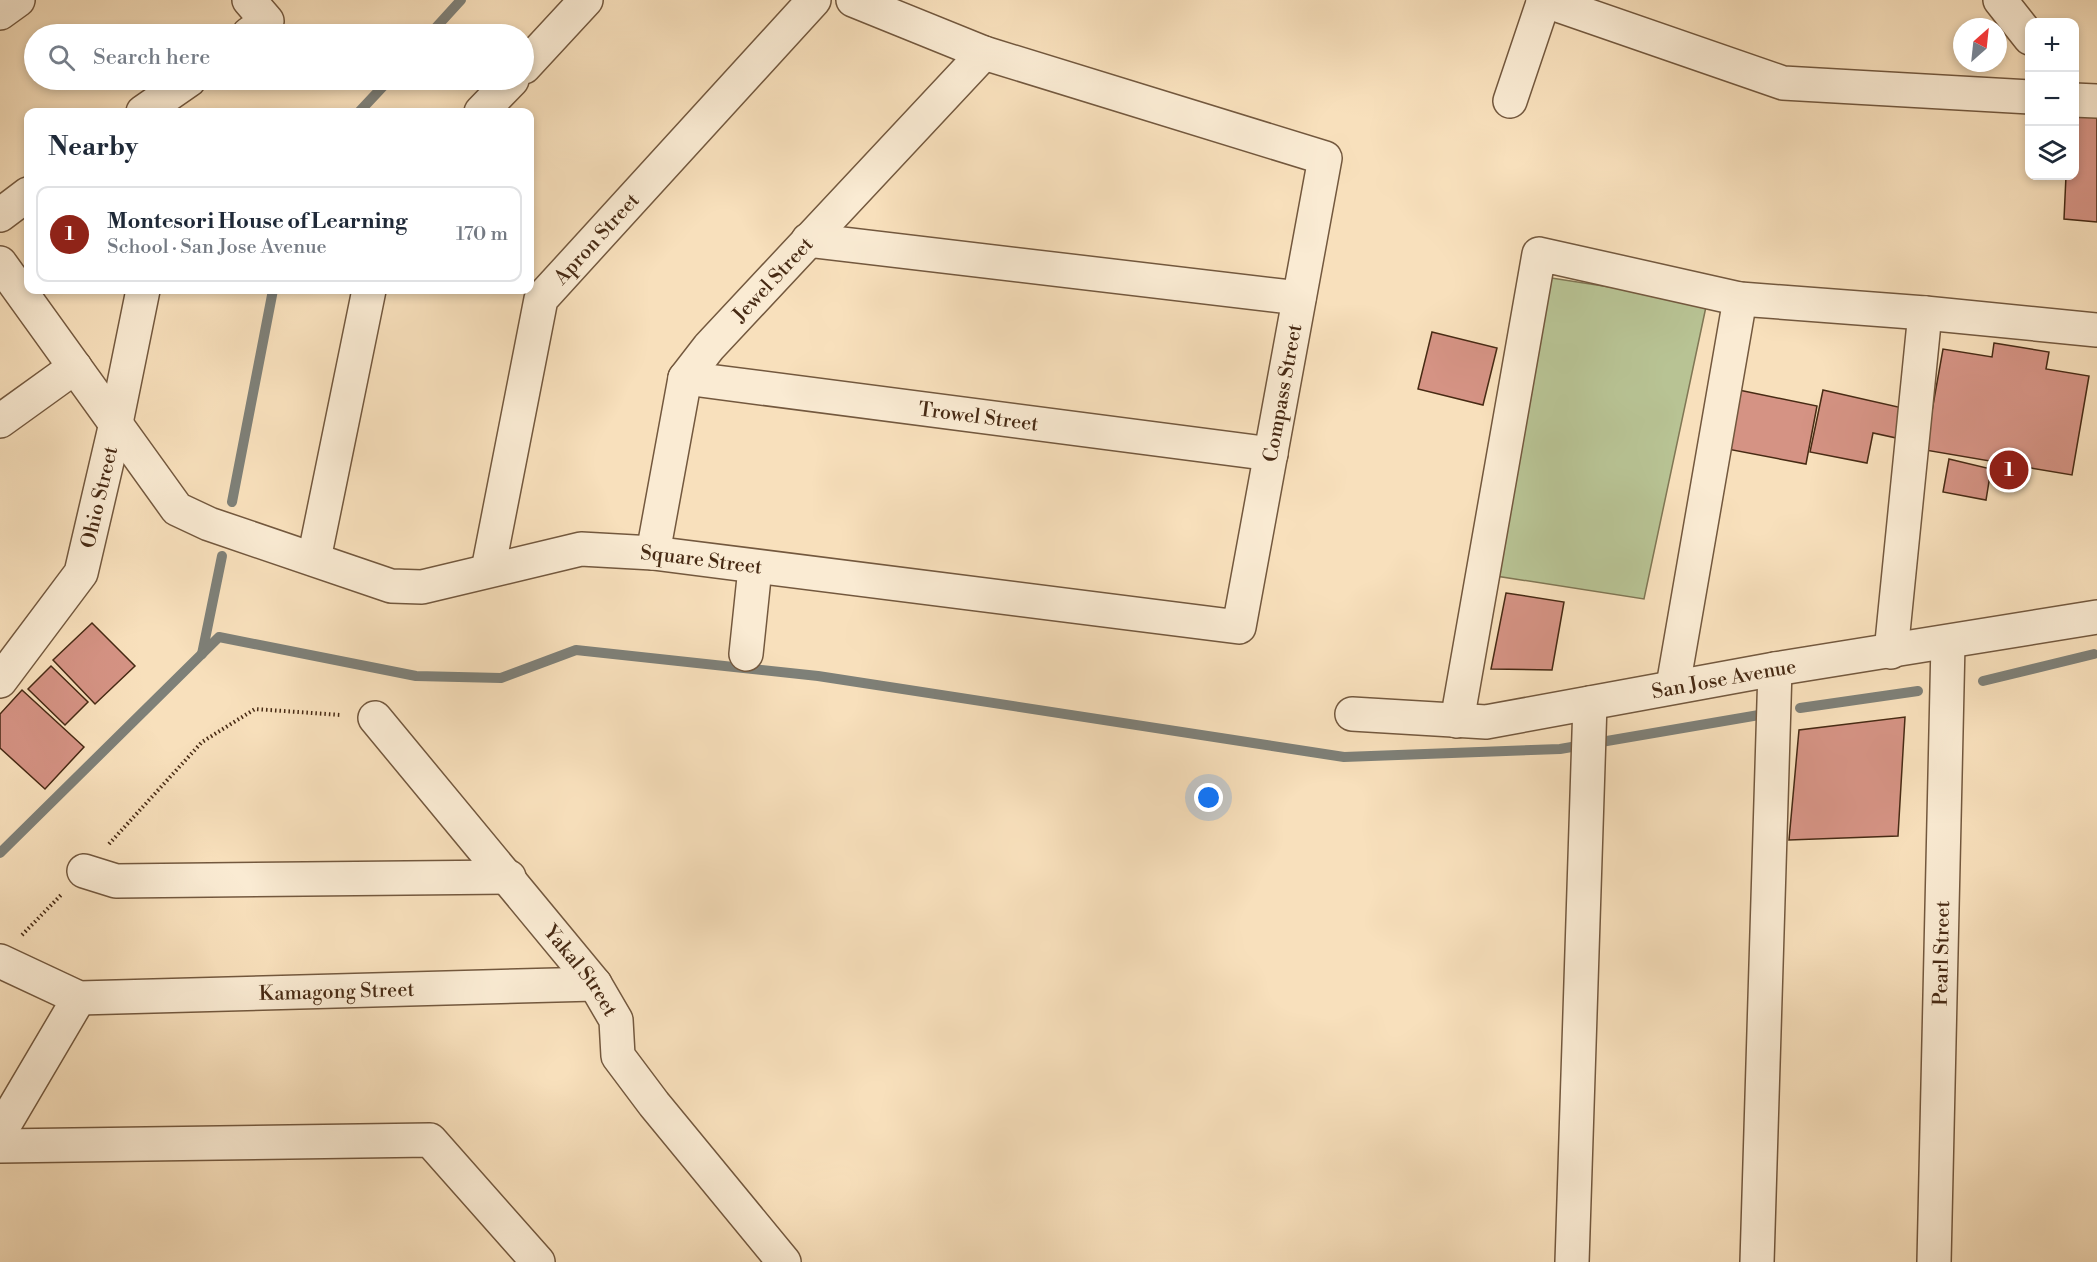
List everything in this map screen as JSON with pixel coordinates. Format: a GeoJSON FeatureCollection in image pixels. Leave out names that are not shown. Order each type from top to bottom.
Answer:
{"type":"FeatureCollection","features":[{"type":"Feature","properties":{"kind":"street"},"geometry":{"type":"LineString","coordinates":[[0,13],[18,0]]}},
{"type":"Feature","properties":{"kind":"street"},"geometry":{"type":"LineString","coordinates":[[534,56],[586,0]]}},
{"type":"Feature","properties":{"kind":"street","name":"Apron Street"},"geometry":{"type":"LineString","coordinates":[[488,570],[541,298],[814,0]]}},
{"type":"Feature","properties":{"kind":"street"},"geometry":{"type":"LineString","coordinates":[[853,0],[984,53]]}},
{"type":"Feature","properties":{"kind":"street"},"geometry":{"type":"LineString","coordinates":[[1510,101],[1543,0],[1582,7],[1783,82],[2025,97]]}},
{"type":"Feature","properties":{"kind":"street"},"geometry":{"type":"LineString","coordinates":[[2000,0],[2025,32]]}},
{"type":"Feature","properties":{"kind":"street","name":"Compass Street"},"geometry":{"type":"LineString","coordinates":[[984,53],[1325,158],[1239,627]]}},
{"type":"Feature","properties":{"kind":"street","name":"Jewel Street"},"geometry":{"type":"LineString","coordinates":[[653,554],[686,378],[709,347],[984,53]]}},
{"type":"Feature","properties":{"kind":"street"},"geometry":{"type":"LineString","coordinates":[[485,108],[502,90]]}},
{"type":"Feature","properties":{"kind":"street"},"geometry":{"type":"LineString","coordinates":[[151,108],[184,92]]}},
{"type":"Feature","properties":{"kind":"street"},"geometry":{"type":"LineString","coordinates":[[0,214],[24,197]]}},
{"type":"Feature","properties":{"kind":"street"},"geometry":{"type":"LineString","coordinates":[[808,240],[1299,298]]}},
{"type":"Feature","properties":{"kind":"street"},"geometry":{"type":"LineString","coordinates":[[1457,721],[1539,254],[1740,299],[1925,312],[2097,330]]}},
{"type":"Feature","properties":{"kind":"street"},"geometry":{"type":"LineString","coordinates":[[0,263],[116,423]]}},
{"type":"Feature","properties":{"kind":"street","name":"Ohio Street"},"geometry":{"type":"LineString","coordinates":[[0,681],[81,573],[116,423],[142,294]]}},
{"type":"Feature","properties":{"kind":"street"},"geometry":{"type":"LineString","coordinates":[[314,559],[368,294]]}},
{"type":"Feature","properties":{"kind":"street"},"geometry":{"type":"LineString","coordinates":[[1673,686],[1740,299]]}},
{"type":"Feature","properties":{"kind":"street"},"geometry":{"type":"LineString","coordinates":[[1891,652],[1925,312]]}},
{"type":"Feature","properties":{"kind":"street"},"geometry":{"type":"LineString","coordinates":[[0,422],[75,367]]}},
{"type":"Feature","properties":{"kind":"street","name":"Trowel Street"},"geometry":{"type":"LineString","coordinates":[[686,378],[1271,454]]}},
{"type":"Feature","properties":{"kind":"street","name":"Square Street"},"geometry":{"type":"LineString","coordinates":[[116,423],[177,509],[209,524],[391,586],[422,587],[581,549],[653,554],[1239,627]]}},
{"type":"Feature","properties":{"kind":"street"},"geometry":{"type":"LineString","coordinates":[[747,654],[755,568]]}},
{"type":"Feature","properties":{"kind":"street","name":"San Jose Avenue"},"geometry":{"type":"LineString","coordinates":[[1352,714],[1486,722],[1673,686],[2097,617]]}},
{"type":"Feature","properties":{"kind":"street","name":"Pearl Street"},"geometry":{"type":"LineString","coordinates":[[1934,1262],[1948,643]]}},
{"type":"Feature","properties":{"kind":"street"},"geometry":{"type":"LineString","coordinates":[[1757,1262],[1775,669]]}},
{"type":"Feature","properties":{"kind":"street"},"geometry":{"type":"LineString","coordinates":[[1572,1262],[1590,703]]}},
{"type":"Feature","properties":{"kind":"street","name":"Yakal Street"},"geometry":{"type":"LineString","coordinates":[[375,718],[509,877],[595,984],[616,1020],[618,1056],[654,1104],[784,1262]]}},
{"type":"Feature","properties":{"kind":"street"},"geometry":{"type":"LineString","coordinates":[[84,871],[116,881],[509,877]]}},
{"type":"Feature","properties":{"kind":"street","name":"Kamagong Street"},"geometry":{"type":"LineString","coordinates":[[8,952],[79,998],[595,984]]}},
{"type":"Feature","properties":{"kind":"street"},"geometry":{"type":"LineString","coordinates":[[0,1132],[79,998]]}},
{"type":"Feature","properties":{"kind":"street"},"geometry":{"type":"LineString","coordinates":[[0,1146],[430,1140],[538,1262]]}},
{"type":"Feature","properties":{"kind":"path"},"geometry":{"type":"LineString","coordinates":[[8,952],[202,742],[255,709],[375,718]]}},
{"type":"Feature","properties":{"kind":"green space"},"geometry":{"type":"Polygon","coordinates":[[[1545,277],[1707,302],[1644,599],[1496,576],[1545,277]]]}},
{"type":"Feature","properties":{"kind":"building"},"geometry":{"type":"Polygon","coordinates":[[[2079,111],[2097,113],[2097,222],[2064,219],[2066,180],[2079,180],[2079,111]]]}},
{"type":"Feature","properties":{"kind":"building"},"geometry":{"type":"Polygon","coordinates":[[[1432,332],[1497,348],[1483,405],[1418,389],[1432,332]]]}},
{"type":"Feature","properties":{"kind":"building"},"geometry":{"type":"Polygon","coordinates":[[[1994,343],[2049,352],[2046,369],[2089,376],[2072,475],[1925,450],[1943,349],[1992,357],[1994,343]]]}},
{"type":"Feature","properties":{"kind":"building"},"geometry":{"type":"Polygon","coordinates":[[[1734,389],[1817,406],[1806,464],[1722,448],[1734,389]]]}},
{"type":"Feature","properties":{"kind":"building"},"geometry":{"type":"Polygon","coordinates":[[[1823,390],[1907,409],[1901,439],[1873,433],[1867,463],[1810,452],[1823,390]]]}},
{"type":"Feature","properties":{"kind":"building"},"geometry":{"type":"Polygon","coordinates":[[[1949,459],[1991,469],[1986,500],[1943,492],[1949,459]]]}},
{"type":"Feature","properties":{"kind":"building"},"geometry":{"type":"Polygon","coordinates":[[[1506,593],[1564,602],[1552,670],[1491,669],[1506,593]]]}},
{"type":"Feature","properties":{"kind":"building"},"geometry":{"type":"Polygon","coordinates":[[[92,623],[135,666],[95,704],[53,660],[92,623]]]}},
{"type":"Feature","properties":{"kind":"building"},"geometry":{"type":"Polygon","coordinates":[[[51,666],[88,702],[65,725],[28,689],[51,666]]]}},
{"type":"Feature","properties":{"kind":"building"},"geometry":{"type":"Polygon","coordinates":[[[22,690],[84,747],[45,789],[0,748],[0,714],[22,690]]]}},
{"type":"Feature","properties":{"kind":"building"},"geometry":{"type":"Polygon","coordinates":[[[1905,717],[1898,836],[1789,840],[1799,730],[1905,717]]]}},
{"type":"Feature","properties":{"kind":"waterway"},"geometry":{"type":"LineString","coordinates":[[439,24],[461,0]]}},
{"type":"Feature","properties":{"kind":"waterway"},"geometry":{"type":"LineString","coordinates":[[363,108],[380,90]]}},
{"type":"Feature","properties":{"kind":"waterway"},"geometry":{"type":"LineString","coordinates":[[232,502],[272,294]]}},
{"type":"Feature","properties":{"kind":"waterway"},"geometry":{"type":"LineString","coordinates":[[202,654],[222,556]]}},
{"type":"Feature","properties":{"kind":"waterway"},"geometry":{"type":"LineString","coordinates":[[0,853],[219,637],[416,676],[501,678],[576,650],[818,676],[1344,757],[1560,749],[1759,715]]}},
{"type":"Feature","properties":{"kind":"waterway"},"geometry":{"type":"LineString","coordinates":[[1983,681],[2094,654]]}},
{"type":"Feature","properties":{"kind":"waterway"},"geometry":{"type":"LineString","coordinates":[[1800,708],[1918,691]]}},
{"type":"Feature","properties":{"kind":"place","name":"Montesori House of Learning"},"geometry":{"type":"Point","coordinates":[2009,470]}}]}
